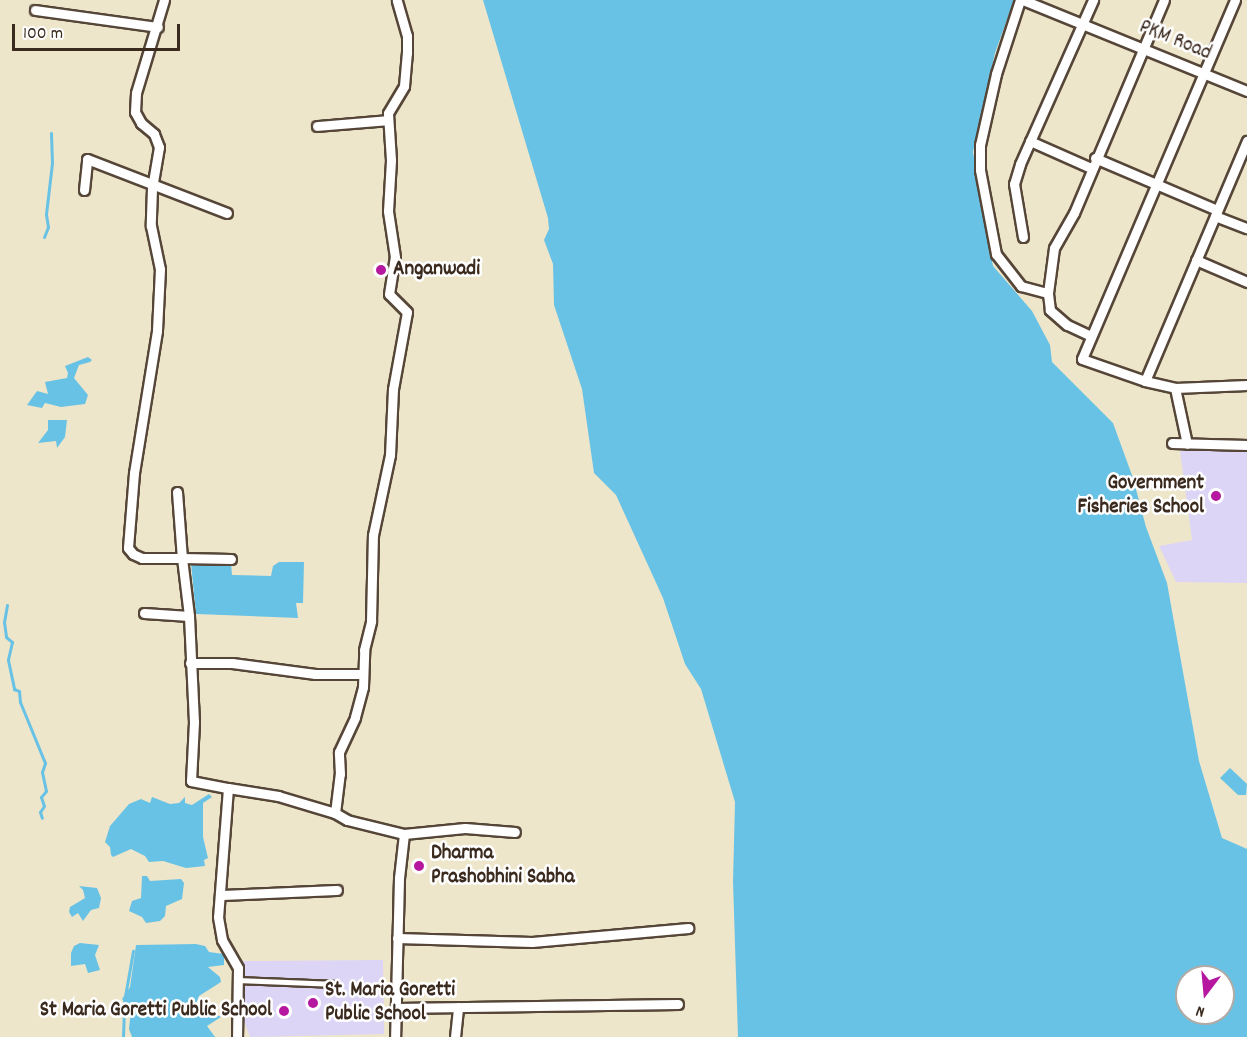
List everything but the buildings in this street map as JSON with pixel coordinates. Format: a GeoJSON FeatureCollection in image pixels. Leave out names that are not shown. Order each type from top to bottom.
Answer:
{"type":"FeatureCollection","features":[{"type":"Feature","properties":{"kind":"street"},"geometry":{"type":"LineString","coordinates":[[164,0],[158,27],[136,93],[135,112],[141,123],[154,134],[159,147],[152,184],[151,226],[160,269],[160,303],[134,473],[128,548],[133,554],[142,558],[231,559]]}},
{"type":"Feature","properties":{"kind":"street"},"geometry":{"type":"LineString","coordinates":[[335,813],[340,774],[339,752],[358,707],[363,687],[364,650],[371,621],[373,535],[390,454],[393,389],[407,312],[389,294],[394,257],[388,211],[392,160],[388,113],[404,86],[407,53],[407,36],[397,0]]}},
{"type":"Feature","properties":{"kind":"street"},"geometry":{"type":"LineString","coordinates":[[1021,0],[996,74],[980,145],[980,170],[996,254],[1021,286],[1048,293]]}},
{"type":"Feature","properties":{"kind":"street","name":"PKM Road"},"geometry":{"type":"LineString","coordinates":[[1021,0],[1205,72],[1247,91]]}},
{"type":"Feature","properties":{"kind":"street"},"geometry":{"type":"LineString","coordinates":[[1023,237],[1014,184],[1030,141],[1093,0]]}},
{"type":"Feature","properties":{"kind":"street"},"geometry":{"type":"LineString","coordinates":[[1091,336],[1067,325],[1050,310],[1048,293],[1054,248],[1074,213],[1095,158],[1164,0]]}},
{"type":"Feature","properties":{"kind":"street"},"geometry":{"type":"LineString","coordinates":[[1235,0],[1082,359],[1145,381],[1175,388],[1247,385]]}},
{"type":"Feature","properties":{"kind":"street"},"geometry":{"type":"LineString","coordinates":[[35,10],[158,27]]}},
{"type":"Feature","properties":{"kind":"street"},"geometry":{"type":"LineString","coordinates":[[317,126],[388,120]]}},
{"type":"Feature","properties":{"kind":"street"},"geometry":{"type":"LineString","coordinates":[[1030,141],[1091,168]]}},
{"type":"Feature","properties":{"kind":"street"},"geometry":{"type":"LineString","coordinates":[[1145,381],[1246,146]]}},
{"type":"Feature","properties":{"kind":"street"},"geometry":{"type":"LineString","coordinates":[[1095,158],[1156,184],[1247,228]]}},
{"type":"Feature","properties":{"kind":"street"},"geometry":{"type":"LineString","coordinates":[[84,190],[87,159],[227,213]]}},
{"type":"Feature","properties":{"kind":"street"},"geometry":{"type":"LineString","coordinates":[[1196,260],[1247,282]]}},
{"type":"Feature","properties":{"kind":"street"},"geometry":{"type":"LineString","coordinates":[[1175,388],[1187,444]]}},
{"type":"Feature","properties":{"kind":"street"},"geometry":{"type":"LineString","coordinates":[[1172,443],[1247,445]]}},
{"type":"Feature","properties":{"kind":"street"},"geometry":{"type":"LineString","coordinates":[[177,492],[189,616],[194,752],[191,781],[278,796],[335,813],[347,820],[404,834],[465,828],[515,832]]}},
{"type":"Feature","properties":{"kind":"street"},"geometry":{"type":"LineString","coordinates":[[144,613],[189,616]]}},
{"type":"Feature","properties":{"kind":"street"},"geometry":{"type":"LineString","coordinates":[[190,663],[232,663],[315,674],[363,674]]}},
{"type":"Feature","properties":{"kind":"street"},"geometry":{"type":"LineString","coordinates":[[228,788],[222,842],[221,895],[218,917],[222,940],[238,968],[237,1037]]}},
{"type":"Feature","properties":{"kind":"street"},"geometry":{"type":"LineString","coordinates":[[396,1037],[399,878],[404,834]]}},
{"type":"Feature","properties":{"kind":"street"},"geometry":{"type":"LineString","coordinates":[[221,895],[337,890]]}},
{"type":"Feature","properties":{"kind":"street"},"geometry":{"type":"LineString","coordinates":[[397,938],[532,942],[688,928]]}},
{"type":"Feature","properties":{"kind":"street"},"geometry":{"type":"LineString","coordinates":[[396,1008],[678,1004]]}},
{"type":"Feature","properties":{"kind":"street"},"geometry":{"type":"LineString","coordinates":[[456,1037],[458,1007]]}},
{"type":"Feature","properties":{"kind":"lane"},"geometry":{"type":"LineString","coordinates":[[239,980],[334,984]]}},
{"type":"Feature","properties":{"kind":"shaded area","name":"Government Fisheries School"},"geometry":{"type":"Polygon","coordinates":[[[1247,449],[1247,583],[1176,582],[1159,546],[1192,540],[1180,451],[1247,449]]]}},
{"type":"Feature","properties":{"kind":"shaded area","name":"St. Maria Goretti Public School"},"geometry":{"type":"Polygon","coordinates":[[[383,960],[384,1034],[250,1037],[242,1016],[243,961],[383,960]]]}},
{"type":"Feature","properties":{"kind":"water"},"geometry":{"type":"Polygon","coordinates":[[[483,0],[1014,0],[995,53],[973,152],[993,266],[1032,311],[1050,345],[1052,362],[1113,423],[1133,478],[1146,527],[1167,583],[1199,761],[1222,838],[1247,849],[1247,1037],[738,1037],[733,882],[735,802],[701,689],[685,664],[663,598],[616,495],[594,473],[582,389],[554,305],[553,264],[544,240],[549,229],[548,218],[483,0]]]}},
{"type":"Feature","properties":{"kind":"water"},"geometry":{"type":"Polygon","coordinates":[[[88,357],[92,360],[79,365],[74,378],[88,395],[85,404],[61,407],[45,403],[42,408],[27,405],[37,391],[48,394],[45,382],[67,378],[68,373],[65,366],[88,357]]]}},
{"type":"Feature","properties":{"kind":"water"},"geometry":{"type":"Polygon","coordinates":[[[48,420],[67,420],[65,437],[57,448],[56,441],[38,443],[48,430],[48,420]]]}},
{"type":"Feature","properties":{"kind":"water"},"geometry":{"type":"Polygon","coordinates":[[[279,562],[304,562],[303,603],[296,603],[298,618],[196,614],[191,563],[231,563],[232,575],[271,576],[273,566],[279,562]]]}},
{"type":"Feature","properties":{"kind":"water"},"geometry":{"type":"Polygon","coordinates":[[[1230,768],[1247,784],[1246,795],[1238,795],[1220,778],[1230,768]]]}},
{"type":"Feature","properties":{"kind":"water"},"geometry":{"type":"Polygon","coordinates":[[[209,794],[212,797],[203,803],[203,837],[208,858],[204,860],[205,866],[186,868],[163,861],[149,862],[145,856],[131,849],[113,857],[111,855],[110,847],[105,842],[110,826],[129,804],[141,799],[150,803],[152,797],[170,804],[179,803],[185,797],[185,803],[192,805],[209,794]]]}},
{"type":"Feature","properties":{"kind":"water"},"geometry":{"type":"Polygon","coordinates":[[[142,876],[147,876],[150,881],[181,879],[184,883],[182,899],[166,906],[165,916],[160,921],[146,923],[142,917],[129,911],[132,901],[141,898],[142,876]]]}},
{"type":"Feature","properties":{"kind":"water"},"geometry":{"type":"Polygon","coordinates":[[[79,886],[97,888],[101,898],[99,908],[91,910],[83,921],[78,913],[72,917],[69,912],[70,907],[85,898],[79,886]]]}},
{"type":"Feature","properties":{"kind":"water"},"geometry":{"type":"Polygon","coordinates":[[[80,943],[99,945],[95,955],[100,970],[88,973],[85,964],[71,966],[71,953],[74,946],[80,943]]]}},
{"type":"Feature","properties":{"kind":"water"},"geometry":{"type":"Polygon","coordinates":[[[196,944],[205,946],[209,952],[224,954],[224,965],[208,967],[220,977],[221,982],[199,996],[196,1004],[221,1017],[207,1026],[215,1037],[132,1037],[129,1029],[131,1010],[122,999],[130,987],[136,945],[196,944]]]}},
{"type":"Feature","properties":{"kind":"waterway"},"geometry":{"type":"LineString","coordinates":[[44,237],[48,227],[46,214],[52,163],[51,133]]}},
{"type":"Feature","properties":{"kind":"waterway"},"geometry":{"type":"LineString","coordinates":[[7,605],[4,622],[6,637],[12,642],[8,660],[14,689],[19,691],[20,702],[45,763],[42,772],[46,791],[41,797],[44,806],[40,812],[42,818]]}},
{"type":"Feature","properties":{"kind":"waterway"},"geometry":{"type":"LineString","coordinates":[[123,1037],[124,1002],[133,951]]}},
{"type":"Feature","properties":{"kind":"place","name":"Anganwadi"},"geometry":{"type":"Point","coordinates":[381,270]}},
{"type":"Feature","properties":{"kind":"place","name":"Government Fisheries School"},"geometry":{"type":"Point","coordinates":[1216,496]}},
{"type":"Feature","properties":{"kind":"place","name":"Dharma Prashobhini Sabha"},"geometry":{"type":"Point","coordinates":[419,866]}},
{"type":"Feature","properties":{"kind":"place","name":"St. Maria Goretti Public School"},"geometry":{"type":"Point","coordinates":[313,1003]}},
{"type":"Feature","properties":{"kind":"place","name":"St Maria Goretti Public School"},"geometry":{"type":"Point","coordinates":[284,1011]}}]}
